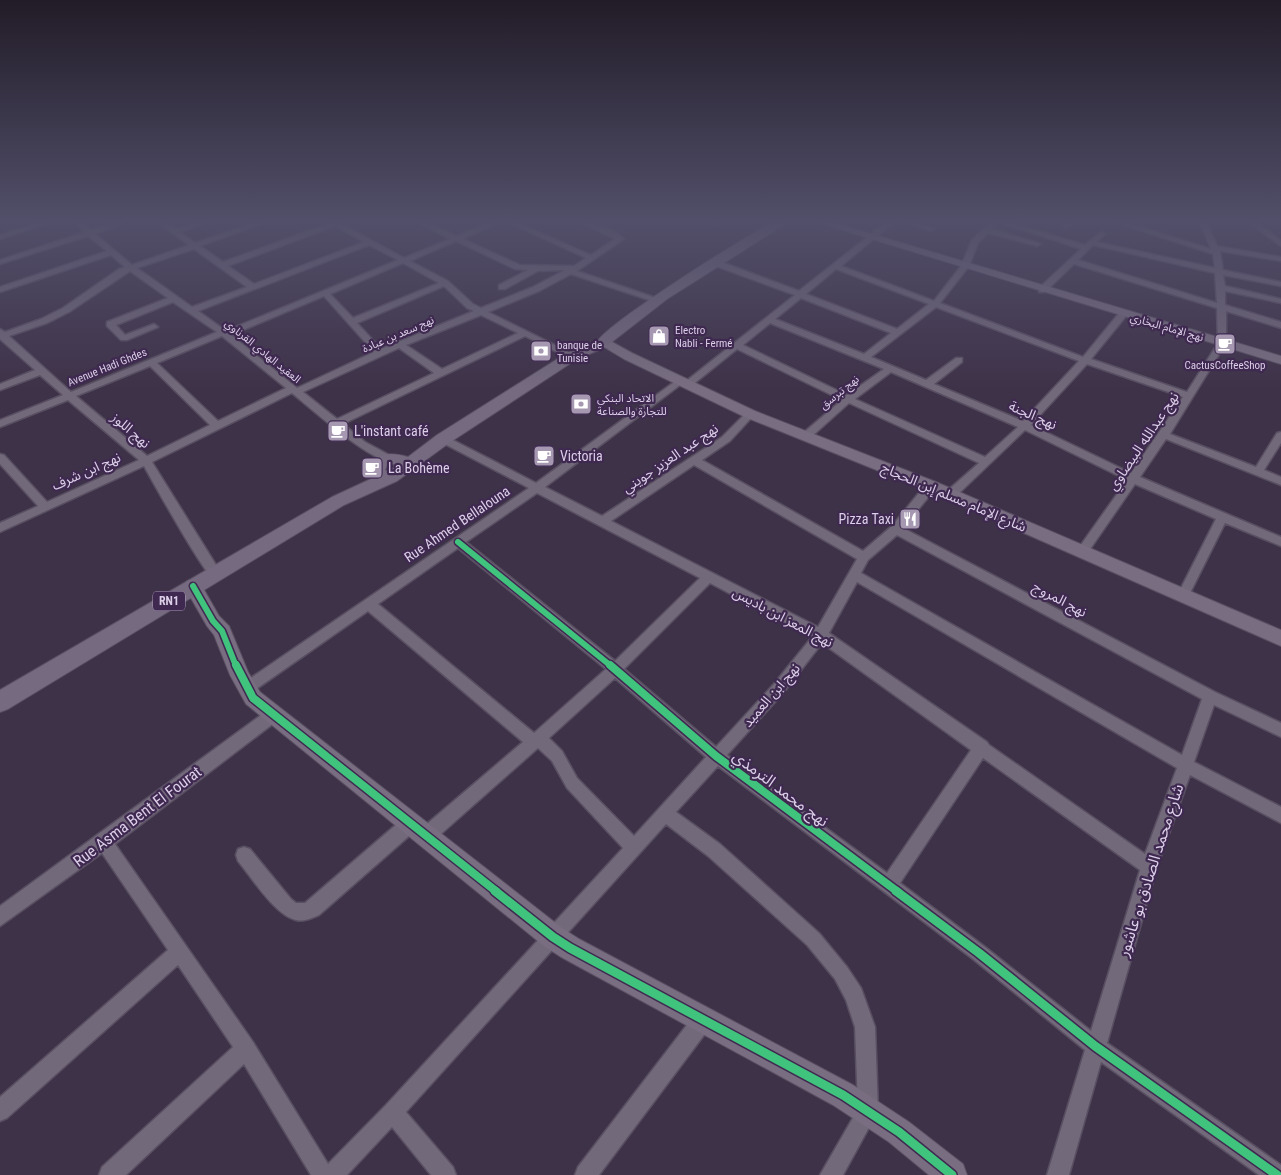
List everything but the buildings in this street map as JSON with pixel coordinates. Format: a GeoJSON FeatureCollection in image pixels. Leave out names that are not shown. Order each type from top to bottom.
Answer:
{"type":"FeatureCollection","features":[{"type":"Feature","properties":{"kind":"main road","name":"RN1"},"geometry":{"type":"LineString","coordinates":[[0,702],[338,501],[388,467],[444,439],[572,356],[597,342],[693,278]]}},
{"type":"Feature","properties":{"kind":"street"},"geometry":{"type":"LineString","coordinates":[[0,290],[36,278]]}},
{"type":"Feature","properties":{"kind":"street"},"geometry":{"type":"LineString","coordinates":[[1,335],[44,321],[66,310],[112,278]]}},
{"type":"Feature","properties":{"kind":"street","name":"العقيد الهادي القرناوي"},"geometry":{"type":"LineString","coordinates":[[145,278],[224,333],[361,444]]}},
{"type":"Feature","properties":{"kind":"street"},"geometry":{"type":"LineString","coordinates":[[240,278],[253,287]]}},
{"type":"Feature","properties":{"kind":"street"},"geometry":{"type":"LineString","coordinates":[[193,310],[277,278]]}},
{"type":"Feature","properties":{"kind":"street","name":"Avenue Hadi Ghdes"},"geometry":{"type":"LineString","coordinates":[[0,424],[364,278]]}},
{"type":"Feature","properties":{"kind":"street"},"geometry":{"type":"LineString","coordinates":[[436,278],[445,283],[470,306],[572,356]]}},
{"type":"Feature","properties":{"kind":"street"},"geometry":{"type":"LineString","coordinates":[[502,287],[521,278]]}},
{"type":"Feature","properties":{"kind":"street","name":"نهج سعد بن عبادة"},"geometry":{"type":"LineString","coordinates":[[294,391],[380,353],[526,294],[557,278]]}},
{"type":"Feature","properties":{"kind":"street"},"geometry":{"type":"LineString","coordinates":[[591,278],[658,300]]}},
{"type":"Feature","properties":{"kind":"street"},"geometry":{"type":"LineString","coordinates":[[756,278],[898,333]]}},
{"type":"Feature","properties":{"kind":"street","name":"Rue Ahmed Bellalouna"},"geometry":{"type":"LineString","coordinates":[[247,688],[738,346],[823,278]]}},
{"type":"Feature","properties":{"kind":"street"},"geometry":{"type":"LineString","coordinates":[[866,278],[1086,361],[1190,396]]}},
{"type":"Feature","properties":{"kind":"street"},"geometry":{"type":"LineString","coordinates":[[866,358],[936,303],[956,278]]}},
{"type":"Feature","properties":{"kind":"street","name":"نهج الإمام البخاري"},"geometry":{"type":"LineString","coordinates":[[1003,278],[1281,360]]}},
{"type":"Feature","properties":{"kind":"street"},"geometry":{"type":"LineString","coordinates":[[1042,290],[1055,278]]}},
{"type":"Feature","properties":{"kind":"street"},"geometry":{"type":"LineString","coordinates":[[1126,278],[1281,325]]}},
{"type":"Feature","properties":{"kind":"street"},"geometry":{"type":"LineString","coordinates":[[1220,278],[1222,342]]}},
{"type":"Feature","properties":{"kind":"street"},"geometry":{"type":"LineString","coordinates":[[1247,278],[1281,284]]}},
{"type":"Feature","properties":{"kind":"street"},"geometry":{"type":"LineString","coordinates":[[352,322],[445,283]]}},
{"type":"Feature","properties":{"kind":"street"},"geometry":{"type":"LineString","coordinates":[[1221,288],[1281,301]]}},
{"type":"Feature","properties":{"kind":"street"},"geometry":{"type":"LineString","coordinates":[[326,294],[380,353]]}},
{"type":"Feature","properties":{"kind":"street"},"geometry":{"type":"LineString","coordinates":[[154,326],[124,338],[110,324],[175,298]]}},
{"type":"Feature","properties":{"kind":"street"},"geometry":{"type":"LineString","coordinates":[[950,495],[1024,426],[1086,361],[1123,314]]}},
{"type":"Feature","properties":{"kind":"street","name":"نهج الجنة"},"geometry":{"type":"LineString","coordinates":[[771,320],[866,358],[1024,426],[1134,479],[1281,542]]}},
{"type":"Feature","properties":{"kind":"street"},"geometry":{"type":"LineString","coordinates":[[335,424],[524,333]]}},
{"type":"Feature","properties":{"kind":"street","name":"نهج اللوز"},"geometry":{"type":"LineString","coordinates":[[1,335],[146,460],[200,552],[204,580]]}},
{"type":"Feature","properties":{"kind":"street","name":"شارع اﻹمام مسلم إبن الحجاج"},"geometry":{"type":"LineString","coordinates":[[597,342],[750,414],[931,486],[1281,638]]}},
{"type":"Feature","properties":{"kind":"street","name":"نهج عبدالله البيضاوي"},"geometry":{"type":"LineString","coordinates":[[1082,552],[1190,396],[1222,342]]}},
{"type":"Feature","properties":{"kind":"street"},"geometry":{"type":"LineString","coordinates":[[400,345],[441,373]]}},
{"type":"Feature","properties":{"kind":"street"},"geometry":{"type":"LineString","coordinates":[[738,346],[848,399],[987,462]]}},
{"type":"Feature","properties":{"kind":"street"},"geometry":{"type":"LineString","coordinates":[[926,384],[959,360]]}},
{"type":"Feature","properties":{"kind":"street"},"geometry":{"type":"LineString","coordinates":[[151,362],[217,426]]}},
{"type":"Feature","properties":{"kind":"street","name":"نهج تبرسق"},"geometry":{"type":"LineString","coordinates":[[806,436],[848,399],[890,369]]}},
{"type":"Feature","properties":{"kind":"street"},"geometry":{"type":"LineString","coordinates":[[0,387],[41,371]]}},
{"type":"Feature","properties":{"kind":"street","name":"نهج ابن شرف"},"geometry":{"type":"LineString","coordinates":[[0,528],[294,391]]}},
{"type":"Feature","properties":{"kind":"street","name":"نهج عبد العزيز جويني"},"geometry":{"type":"LineString","coordinates":[[602,522],[726,439],[750,414]]}},
{"type":"Feature","properties":{"kind":"street"},"geometry":{"type":"LineString","coordinates":[[1164,435],[1281,481]]}},
{"type":"Feature","properties":{"kind":"street"},"geometry":{"type":"LineString","coordinates":[[1258,472],[1281,435]]}},
{"type":"Feature","properties":{"kind":"street","name":"نهج المعز ابن باديس"},"geometry":{"type":"LineString","coordinates":[[444,439],[821,635],[1149,866]]}},
{"type":"Feature","properties":{"kind":"street"},"geometry":{"type":"LineString","coordinates":[[361,444],[372,459],[388,467]]}},
{"type":"Feature","properties":{"kind":"street"},"geometry":{"type":"LineString","coordinates":[[361,444],[388,467]]}},
{"type":"Feature","properties":{"kind":"street"},"geometry":{"type":"LineString","coordinates":[[0,457],[5,469],[45,506]]}},
{"type":"Feature","properties":{"kind":"street"},"geometry":{"type":"LineString","coordinates":[[693,460],[864,557]]}},
{"type":"Feature","properties":{"kind":"street","name":"نهج ابن العميد"},"geometry":{"type":"LineString","coordinates":[[332,1175],[393,1112],[779,688],[821,635],[864,557],[896,529],[931,486]]}},
{"type":"Feature","properties":{"kind":"street"},"geometry":{"type":"LineString","coordinates":[[1183,596],[1222,516]]}},
{"type":"Feature","properties":{"kind":"street","name":"نهج المروج"},"geometry":{"type":"LineString","coordinates":[[896,529],[1210,696],[1281,730]]}},
{"type":"Feature","properties":{"kind":"street","name":"نهج محمد الترمذي"},"geometry":{"type":"LineString","coordinates":[[458,542],[615,669],[716,756],[979,952],[1096,1046],[1277,1175]]}},
{"type":"Feature","properties":{"kind":"street"},"geometry":{"type":"LineString","coordinates":[[855,575],[1184,764],[1281,815]]}},
{"type":"Feature","properties":{"kind":"street"},"geometry":{"type":"LineString","coordinates":[[244,855],[292,912],[301,913],[313,909],[536,740],[669,619],[708,577]]}},
{"type":"Feature","properties":{"kind":"street"},"geometry":{"type":"LineString","coordinates":[[204,580],[213,621],[222,631],[240,675],[253,698],[273,715],[553,937],[570,948],[844,1095],[899,1132],[952,1175]]}},
{"type":"Feature","properties":{"kind":"street"},"geometry":{"type":"LineString","coordinates":[[369,604],[558,756],[572,782],[634,848]]}},
{"type":"Feature","properties":{"kind":"street","name":"شارع محمد الصادق بو عاشور"},"geometry":{"type":"LineString","coordinates":[[1058,1175],[1149,866],[1184,764],[1210,696]]}},
{"type":"Feature","properties":{"kind":"street","name":"Rue Asma Bent El Fourat"},"geometry":{"type":"LineString","coordinates":[[0,917],[104,842],[273,715]]}},
{"type":"Feature","properties":{"kind":"street"},"geometry":{"type":"LineString","coordinates":[[888,886],[982,747]]}},
{"type":"Feature","properties":{"kind":"street"},"geometry":{"type":"LineString","coordinates":[[665,813],[714,850],[813,939],[841,973],[854,995],[864,1026],[868,1111],[831,1175]]}},
{"type":"Feature","properties":{"kind":"street"},"geometry":{"type":"LineString","coordinates":[[104,842],[246,1049],[323,1175]]}},
{"type":"Feature","properties":{"kind":"street"},"geometry":{"type":"LineString","coordinates":[[0,1111],[179,952]]}},
{"type":"Feature","properties":{"kind":"street"},"geometry":{"type":"LineString","coordinates":[[586,1175],[703,1020]]}},
{"type":"Feature","properties":{"kind":"street"},"geometry":{"type":"LineString","coordinates":[[110,1175],[246,1049]]}},
{"type":"Feature","properties":{"kind":"street"},"geometry":{"type":"LineString","coordinates":[[393,1112],[446,1175]]}},
{"type":"Feature","properties":{"kind":"cycle path"},"geometry":{"type":"LineString","coordinates":[[458,542],[615,669],[716,756],[979,953],[1095,1046],[1277,1175]]}},
{"type":"Feature","properties":{"kind":"cycle path"},"geometry":{"type":"LineString","coordinates":[[193,586],[213,621],[222,631],[240,675],[253,698],[553,937],[570,948],[843,1095],[899,1132],[952,1175]]}},
{"type":"Feature","properties":{"kind":"place","name":"Electro Nabli - Fermé"},"geometry":{"type":"Point","coordinates":[659,336]}},
{"type":"Feature","properties":{"kind":"place","name":"CactusCoffeeShop"},"geometry":{"type":"Point","coordinates":[1225,344]}},
{"type":"Feature","properties":{"kind":"place","name":"banque de Tunisie"},"geometry":{"type":"Point","coordinates":[541,351]}},
{"type":"Feature","properties":{"kind":"place","name":"الاتحاد البنكي للتجارة والصناعة"},"geometry":{"type":"Point","coordinates":[581,404]}},
{"type":"Feature","properties":{"kind":"place","name":"L'instant café"},"geometry":{"type":"Point","coordinates":[338,431]}},
{"type":"Feature","properties":{"kind":"place","name":"Victoria"},"geometry":{"type":"Point","coordinates":[544,456]}},
{"type":"Feature","properties":{"kind":"place","name":"La Bohème"},"geometry":{"type":"Point","coordinates":[372,468]}},
{"type":"Feature","properties":{"kind":"place","name":"Pizza Taxi"},"geometry":{"type":"Point","coordinates":[910,519]}}]}
